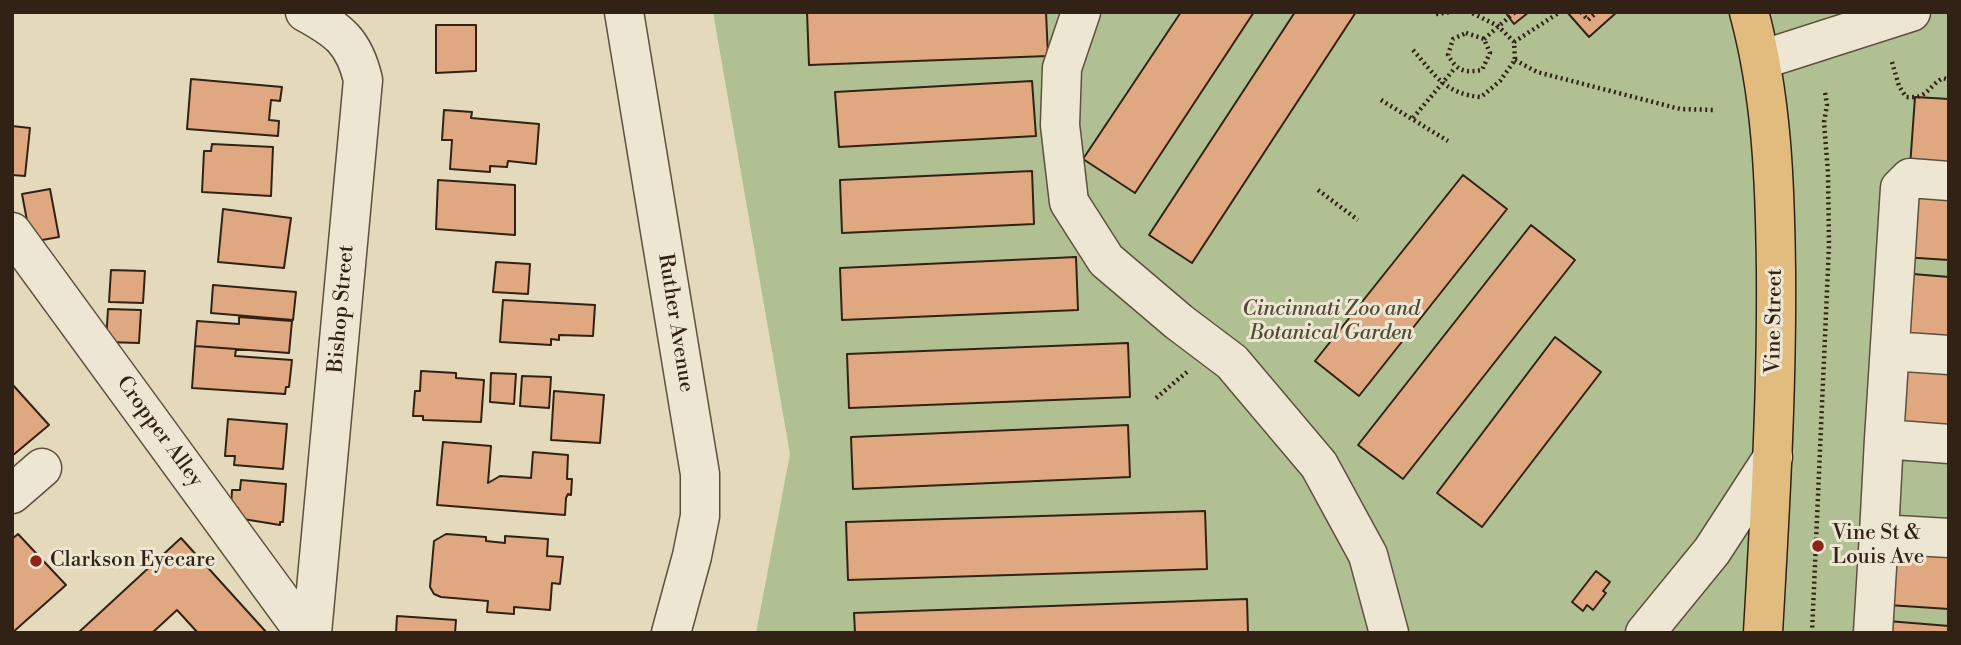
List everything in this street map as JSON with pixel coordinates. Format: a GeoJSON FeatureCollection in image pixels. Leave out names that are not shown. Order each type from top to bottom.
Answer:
{"type":"FeatureCollection","features":[{"type":"Feature","properties":{"kind":"main road","name":"Vine Street"},"geometry":{"type":"LineString","coordinates":[[1749,12],[1761,60],[1775,190],[1777,316],[1773,457],[1763,633]]}},
{"type":"Feature","properties":{"kind":"street","name":"Bishop Street"},"geometry":{"type":"LineString","coordinates":[[305,12],[346,39],[358,58],[363,80],[313,633]]}},
{"type":"Feature","properties":{"kind":"street","name":"Ruther Avenue"},"geometry":{"type":"LineString","coordinates":[[624,12],[699,474],[700,516],[671,633]]}},
{"type":"Feature","properties":{"kind":"street"},"geometry":{"type":"LineString","coordinates":[[1081,12],[1062,68],[1059,125],[1069,202],[1106,260],[1231,362],[1319,465],[1368,555],[1389,633]]}},
{"type":"Feature","properties":{"kind":"street"},"geometry":{"type":"LineString","coordinates":[[1761,60],[1911,12]]}},
{"type":"Feature","properties":{"kind":"street"},"geometry":{"type":"LineString","coordinates":[[1873,633],[1900,188],[1910,178],[1949,181]]}},
{"type":"Feature","properties":{"kind":"street","name":"Cropper Alley"},"geometry":{"type":"LineString","coordinates":[[12,232],[305,633]]}},
{"type":"Feature","properties":{"kind":"street"},"geometry":{"type":"LineString","coordinates":[[1890,351],[1949,355]]}},
{"type":"Feature","properties":{"kind":"street"},"geometry":{"type":"LineString","coordinates":[[1884,439],[1949,444]]}},
{"type":"Feature","properties":{"kind":"street"},"geometry":{"type":"LineString","coordinates":[[1645,633],[1712,551],[1773,457]]}},
{"type":"Feature","properties":{"kind":"street"},"geometry":{"type":"LineString","coordinates":[[12,494],[42,468]]}},
{"type":"Feature","properties":{"kind":"street"},"geometry":{"type":"LineString","coordinates":[[1879,534],[1949,538]]}},
{"type":"Feature","properties":{"kind":"path"},"geometry":{"type":"LineString","coordinates":[[1436,14],[1450,12]]}},
{"type":"Feature","properties":{"kind":"path"},"geometry":{"type":"LineString","coordinates":[[1413,50],[1443,83],[1463,96],[1481,97],[1500,81],[1515,60],[1514,42],[1498,26],[1470,12]]}},
{"type":"Feature","properties":{"kind":"path"},"geometry":{"type":"LineString","coordinates":[[1483,39],[1515,12]]}},
{"type":"Feature","properties":{"kind":"path"},"geometry":{"type":"LineString","coordinates":[[1514,42],[1560,12]]}},
{"type":"Feature","properties":{"kind":"path"},"geometry":{"type":"LineString","coordinates":[[1581,12],[1588,20],[1597,12]]}},
{"type":"Feature","properties":{"kind":"path"},"geometry":{"type":"LineString","coordinates":[[1466,33],[1483,39],[1490,53],[1482,70],[1467,73],[1455,68],[1448,55],[1453,39],[1466,33]]}},
{"type":"Feature","properties":{"kind":"path"},"geometry":{"type":"LineString","coordinates":[[1515,60],[1536,72],[1680,109],[1716,110]]}},
{"type":"Feature","properties":{"kind":"path"},"geometry":{"type":"LineString","coordinates":[[1892,62],[1899,86],[1906,97],[1917,98],[1927,94],[1934,83],[1943,78],[1949,79]]}},
{"type":"Feature","properties":{"kind":"path"},"geometry":{"type":"LineString","coordinates":[[1413,118],[1455,68]]}},
{"type":"Feature","properties":{"kind":"path"},"geometry":{"type":"LineString","coordinates":[[1812,633],[1829,245],[1825,92]]}},
{"type":"Feature","properties":{"kind":"path"},"geometry":{"type":"LineString","coordinates":[[1381,100],[1448,141]]}},
{"type":"Feature","properties":{"kind":"path"},"geometry":{"type":"LineString","coordinates":[[1318,190],[1358,220]]}},
{"type":"Feature","properties":{"kind":"path"},"geometry":{"type":"LineString","coordinates":[[1156,398],[1190,369]]}},
{"type":"Feature","properties":{"kind":"green space","name":"Cincinnati Zoo and Botanical Garden"},"geometry":{"type":"Polygon","coordinates":[[[713,12],[1949,12],[1949,633],[756,633],[790,454],[713,12]]]}},
{"type":"Feature","properties":{"kind":"building"},"geometry":{"type":"Polygon","coordinates":[[[807,12],[1046,12],[1048,56],[809,65],[807,12]]]}},
{"type":"Feature","properties":{"kind":"building"},"geometry":{"type":"Polygon","coordinates":[[[1181,12],[1254,12],[1135,193],[1083,159],[1181,12]]]}},
{"type":"Feature","properties":{"kind":"building"},"geometry":{"type":"Polygon","coordinates":[[[1295,12],[1356,12],[1192,263],[1149,235],[1295,12]]]}},
{"type":"Feature","properties":{"kind":"building"},"geometry":{"type":"Polygon","coordinates":[[[1505,12],[1529,12],[1514,24],[1505,12]]]}},
{"type":"Feature","properties":{"kind":"building"},"geometry":{"type":"Polygon","coordinates":[[[1567,12],[1617,12],[1589,37],[1567,12]]]}},
{"type":"Feature","properties":{"kind":"building"},"geometry":{"type":"Polygon","coordinates":[[[436,25],[476,25],[476,71],[436,73],[436,25]]]}},
{"type":"Feature","properties":{"kind":"building"},"geometry":{"type":"Polygon","coordinates":[[[191,79],[282,87],[280,101],[271,100],[269,120],[279,121],[278,136],[187,129],[191,79]]]}},
{"type":"Feature","properties":{"kind":"building"},"geometry":{"type":"Polygon","coordinates":[[[1032,81],[1036,136],[839,147],[835,92],[1032,81]]]}},
{"type":"Feature","properties":{"kind":"building"},"geometry":{"type":"Polygon","coordinates":[[[1915,97],[1949,99],[1949,170],[1910,167],[1915,97]]]}},
{"type":"Feature","properties":{"kind":"building"},"geometry":{"type":"Polygon","coordinates":[[[444,110],[472,112],[471,118],[539,124],[536,164],[508,161],[507,167],[490,166],[490,172],[450,169],[452,140],[442,140],[444,110]]]}},
{"type":"Feature","properties":{"kind":"building"},"geometry":{"type":"Polygon","coordinates":[[[12,126],[30,128],[25,176],[12,175],[12,126]]]}},
{"type":"Feature","properties":{"kind":"building"},"geometry":{"type":"Polygon","coordinates":[[[212,144],[273,147],[271,196],[202,192],[204,151],[211,151],[212,144]]]}},
{"type":"Feature","properties":{"kind":"building"},"geometry":{"type":"Polygon","coordinates":[[[1032,171],[1034,224],[842,233],[840,180],[1032,171]]]}},
{"type":"Feature","properties":{"kind":"building"},"geometry":{"type":"Polygon","coordinates":[[[1463,175],[1507,209],[1359,396],[1315,361],[1463,175]]]}},
{"type":"Feature","properties":{"kind":"building"},"geometry":{"type":"Polygon","coordinates":[[[438,180],[515,185],[515,235],[436,229],[438,180]]]}},
{"type":"Feature","properties":{"kind":"building"},"geometry":{"type":"Polygon","coordinates":[[[1907,187],[1949,190],[1949,260],[1902,257],[1907,187]]]}},
{"type":"Feature","properties":{"kind":"building"},"geometry":{"type":"Polygon","coordinates":[[[50,189],[59,237],[31,242],[22,194],[50,189]]]}},
{"type":"Feature","properties":{"kind":"building"},"geometry":{"type":"Polygon","coordinates":[[[223,209],[291,218],[284,268],[218,262],[223,209]]]}},
{"type":"Feature","properties":{"kind":"building"},"geometry":{"type":"Polygon","coordinates":[[[1531,225],[1575,260],[1403,479],[1358,445],[1531,225]]]}},
{"type":"Feature","properties":{"kind":"building"},"geometry":{"type":"Polygon","coordinates":[[[1076,257],[1078,310],[842,320],[840,268],[1076,257]]]}},
{"type":"Feature","properties":{"kind":"building"},"geometry":{"type":"Polygon","coordinates":[[[496,262],[530,264],[528,294],[493,292],[496,262]]]}},
{"type":"Feature","properties":{"kind":"building"},"geometry":{"type":"Polygon","coordinates":[[[111,270],[145,271],[143,303],[109,302],[111,270]]]}},
{"type":"Feature","properties":{"kind":"building"},"geometry":{"type":"Polygon","coordinates":[[[1901,273],[1949,277],[1949,348],[1896,344],[1901,273]]]}},
{"type":"Feature","properties":{"kind":"building"},"geometry":{"type":"Polygon","coordinates":[[[213,285],[296,292],[293,320],[211,313],[213,285]]]}},
{"type":"Feature","properties":{"kind":"building"},"geometry":{"type":"Polygon","coordinates":[[[503,300],[595,305],[593,336],[559,335],[559,340],[551,339],[551,345],[500,342],[503,300]]]}},
{"type":"Feature","properties":{"kind":"building"},"geometry":{"type":"Polygon","coordinates":[[[108,309],[141,310],[139,343],[106,342],[108,309]]]}},
{"type":"Feature","properties":{"kind":"building"},"geometry":{"type":"Polygon","coordinates":[[[239,317],[292,321],[289,353],[195,346],[197,321],[239,324],[239,317]]]}},
{"type":"Feature","properties":{"kind":"building"},"geometry":{"type":"Polygon","coordinates":[[[1555,337],[1601,372],[1482,527],[1437,493],[1555,337]]]}},
{"type":"Feature","properties":{"kind":"building"},"geometry":{"type":"Polygon","coordinates":[[[1128,343],[1130,397],[849,408],[847,354],[1128,343]]]}},
{"type":"Feature","properties":{"kind":"building"},"geometry":{"type":"Polygon","coordinates":[[[195,346],[236,349],[235,356],[292,360],[289,387],[286,387],[285,394],[192,388],[195,346]]]}},
{"type":"Feature","properties":{"kind":"building"},"geometry":{"type":"Polygon","coordinates":[[[1894,360],[1949,364],[1949,435],[1889,431],[1894,360]]]}},
{"type":"Feature","properties":{"kind":"building"},"geometry":{"type":"Polygon","coordinates":[[[421,371],[456,373],[456,378],[484,380],[481,422],[423,420],[423,416],[413,416],[415,391],[420,391],[421,371]]]}},
{"type":"Feature","properties":{"kind":"building"},"geometry":{"type":"Polygon","coordinates":[[[491,373],[516,374],[514,404],[490,402],[491,373]]]}},
{"type":"Feature","properties":{"kind":"building"},"geometry":{"type":"Polygon","coordinates":[[[522,376],[551,377],[549,408],[520,406],[522,376]]]}},
{"type":"Feature","properties":{"kind":"building"},"geometry":{"type":"Polygon","coordinates":[[[12,384],[49,425],[12,456],[12,384]]]}},
{"type":"Feature","properties":{"kind":"building"},"geometry":{"type":"Polygon","coordinates":[[[554,391],[604,395],[600,443],[551,440],[554,391]]]}},
{"type":"Feature","properties":{"kind":"building"},"geometry":{"type":"Polygon","coordinates":[[[228,419],[287,424],[283,469],[234,465],[235,456],[225,456],[228,419]]]}},
{"type":"Feature","properties":{"kind":"building"},"geometry":{"type":"Polygon","coordinates":[[[1128,425],[1130,477],[853,489],[851,437],[1128,425]]]}},
{"type":"Feature","properties":{"kind":"building"},"geometry":{"type":"Polygon","coordinates":[[[443,442],[491,446],[488,483],[500,476],[531,478],[533,452],[568,455],[567,479],[572,479],[571,495],[568,494],[566,498],[565,515],[437,505],[443,442]]]}},
{"type":"Feature","properties":{"kind":"building"},"geometry":{"type":"Polygon","coordinates":[[[241,480],[286,484],[283,522],[280,522],[280,525],[237,518],[238,508],[231,508],[232,490],[240,490],[241,480]]]}},
{"type":"Feature","properties":{"kind":"building"},"geometry":{"type":"Polygon","coordinates":[[[1205,511],[1207,569],[848,580],[846,522],[1205,511]]]}},
{"type":"Feature","properties":{"kind":"building"},"geometry":{"type":"Polygon","coordinates":[[[18,534],[66,585],[12,633],[12,539],[18,534]]]}},
{"type":"Feature","properties":{"kind":"building"},"geometry":{"type":"Polygon","coordinates":[[[446,534],[486,537],[486,541],[505,543],[505,536],[548,539],[547,556],[563,557],[560,584],[552,583],[550,610],[514,607],[514,614],[487,612],[488,601],[434,594],[430,587],[434,541],[446,534]]]}},
{"type":"Feature","properties":{"kind":"building"},"geometry":{"type":"Polygon","coordinates":[[[1894,534],[1949,538],[1949,609],[1888,605],[1894,534]]]}},
{"type":"Feature","properties":{"kind":"building"},"geometry":{"type":"Polygon","coordinates":[[[181,538],[267,633],[198,633],[177,610],[152,633],[78,633],[181,538]]]}},
{"type":"Feature","properties":{"kind":"building"},"geometry":{"type":"Polygon","coordinates":[[[1596,571],[1610,582],[1603,591],[1606,593],[1593,610],[1587,605],[1583,611],[1572,602],[1596,571]]]}},
{"type":"Feature","properties":{"kind":"building"},"geometry":{"type":"Polygon","coordinates":[[[1247,599],[1248,633],[855,633],[854,613],[1247,599]]]}},
{"type":"Feature","properties":{"kind":"building"},"geometry":{"type":"Polygon","coordinates":[[[397,616],[456,620],[455,633],[396,633],[397,616]]]}},
{"type":"Feature","properties":{"kind":"building"},"geometry":{"type":"Polygon","coordinates":[[[1888,621],[1949,626],[1949,633],[1887,633],[1888,621]]]}},
{"type":"Feature","properties":{"kind":"place","name":"Vine St & Louis Ave"},"geometry":{"type":"Point","coordinates":[1818,546]}},
{"type":"Feature","properties":{"kind":"place","name":"Clarkson Eyecare"},"geometry":{"type":"Point","coordinates":[36,561]}}]}
